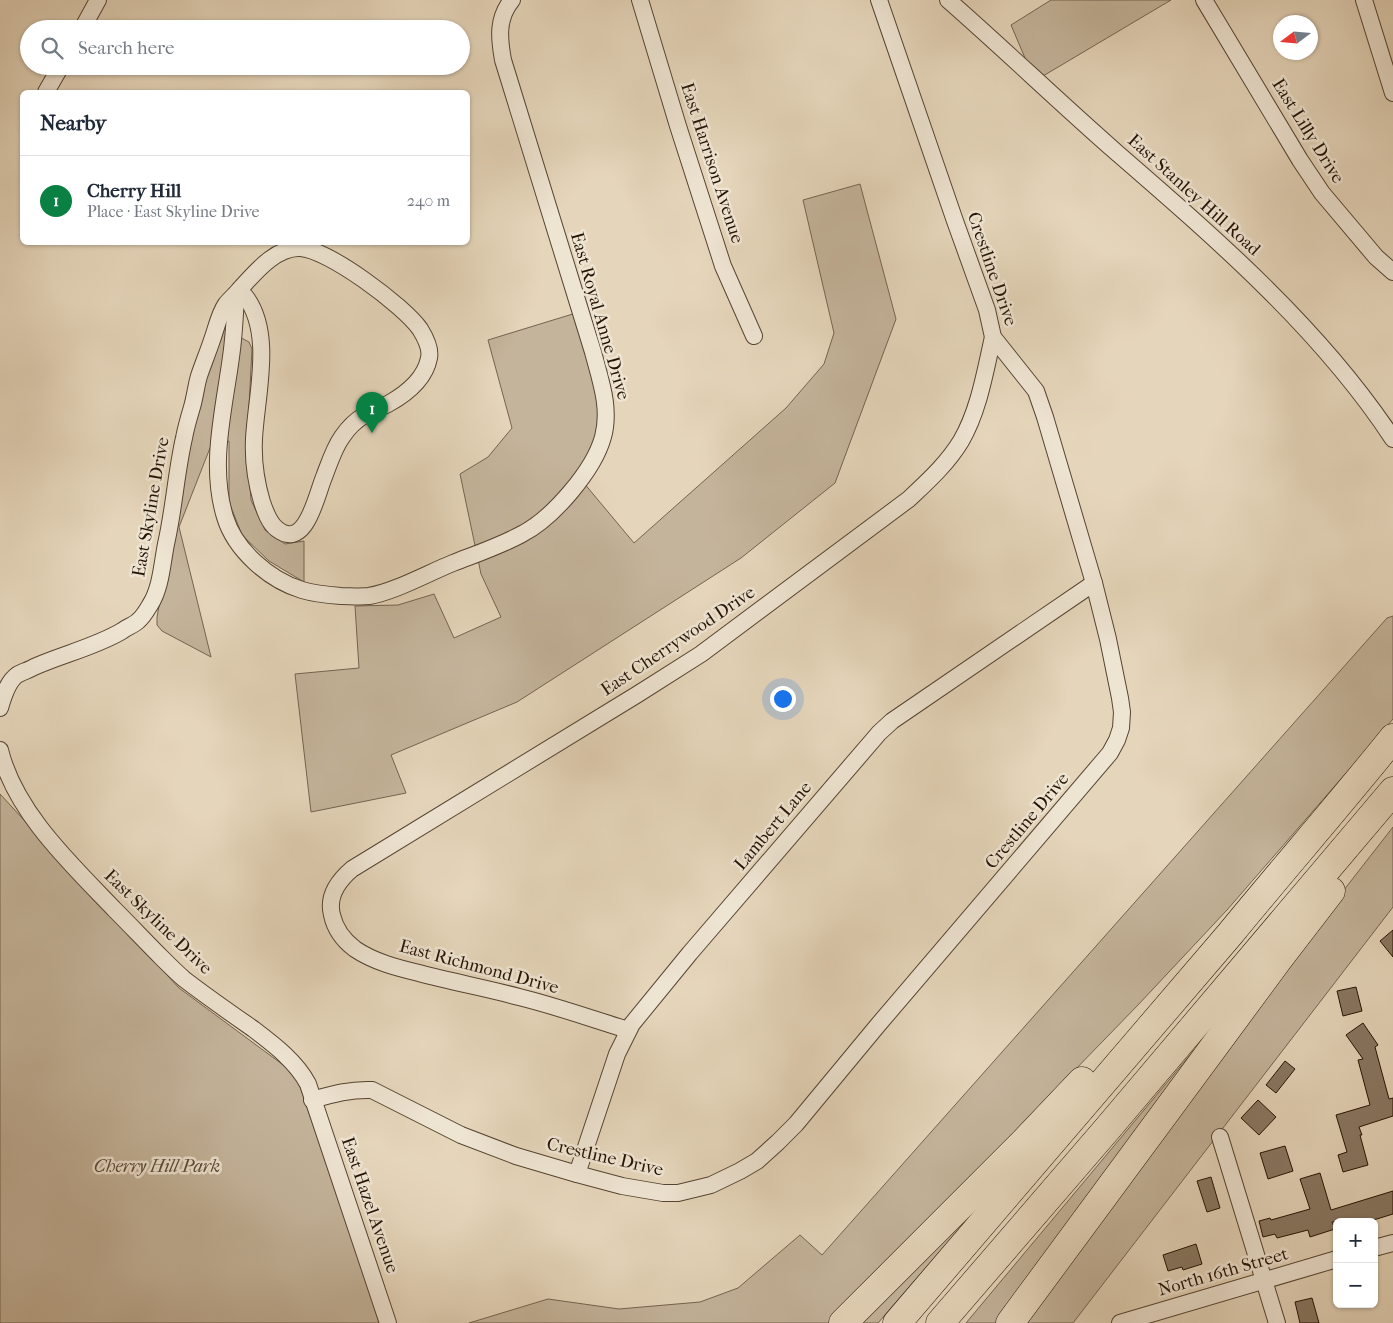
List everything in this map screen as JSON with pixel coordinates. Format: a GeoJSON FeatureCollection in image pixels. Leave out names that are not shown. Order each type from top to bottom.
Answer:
{"type":"FeatureCollection","features":[{"type":"Feature","properties":{"kind":"highway"},"geometry":{"type":"LineString","coordinates":[[897,1323],[1230,934],[1393,738]]}},
{"type":"Feature","properties":{"kind":"highway"},"geometry":{"type":"LineString","coordinates":[[940,1323],[1393,791]]}},
{"type":"Feature","properties":{"kind":"highway"},"geometry":{"type":"LineString","coordinates":[[1010,1323],[1266,976],[1393,808]]}},
{"type":"Feature","properties":{"kind":"highway"},"geometry":{"type":"LineString","coordinates":[[844,1323],[1024,1142],[1101,1060],[1230,934]]}},
{"type":"Feature","properties":{"kind":"street"},"geometry":{"type":"LineString","coordinates":[[87,20],[98,0]]}},
{"type":"Feature","properties":{"kind":"street","name":"East Royal Anne Drive"},"geometry":{"type":"LineString","coordinates":[[236,294],[232,347],[218,443],[217,473],[225,517],[229,527],[240,546],[269,574],[302,590],[328,595],[370,596],[490,549],[523,534],[546,518],[576,486],[590,467],[603,437],[606,420],[605,398],[593,352],[503,60],[499,40],[500,26],[503,15],[512,0]]}},
{"type":"Feature","properties":{"kind":"street","name":"East Harrison Avenue"},"geometry":{"type":"LineString","coordinates":[[640,0],[723,266],[754,336]]}},
{"type":"Feature","properties":{"kind":"street","name":"Crestline Drive"},"geometry":{"type":"LineString","coordinates":[[312,1100],[341,1092],[372,1090],[461,1134],[516,1156],[577,1174],[622,1186],[663,1193],[678,1193],[711,1185],[740,1171],[757,1160],[796,1124],[1110,753],[1117,740],[1122,712],[1108,638],[1094,583],[1045,416],[1036,391],[994,337],[987,310],[879,0]]}},
{"type":"Feature","properties":{"kind":"street","name":"East Stanley Hill Road"},"geometry":{"type":"LineString","coordinates":[[948,0],[1253,274],[1326,352],[1364,397],[1393,439]]}},
{"type":"Feature","properties":{"kind":"street","name":"East Lilly Drive"},"geometry":{"type":"LineString","coordinates":[[1204,0],[1322,193],[1376,257],[1393,272]]}},
{"type":"Feature","properties":{"kind":"street"},"geometry":{"type":"LineString","coordinates":[[1364,0],[1393,93]]}},
{"type":"Feature","properties":{"kind":"street"},"geometry":{"type":"LineString","coordinates":[[47,90],[56,75]]}},
{"type":"Feature","properties":{"kind":"street","name":"East Skyline Drive"},"geometry":{"type":"LineString","coordinates":[[0,708],[3,696],[15,676],[49,660],[107,640],[139,620],[152,601],[161,577],[172,520],[175,489],[184,438],[198,377],[225,306],[254,272],[269,260],[283,252],[300,248],[322,254],[368,282],[420,329],[427,343],[430,355],[423,374],[411,388],[389,403],[366,414],[353,424],[341,438],[322,480],[314,509],[301,530],[287,534],[280,532],[269,518],[259,493],[255,469],[254,443],[261,342],[256,316],[249,302],[245,296],[236,294]]}},
{"type":"Feature","properties":{"kind":"street","name":"East Cherrywood Drive"},"geometry":{"type":"LineString","coordinates":[[334,921],[331,904],[333,893],[337,884],[352,869],[701,654],[909,499],[935,474],[961,440],[978,398],[994,337]]}},
{"type":"Feature","properties":{"kind":"street","name":"Lambert Lane"},"geometry":{"type":"LineString","coordinates":[[577,1174],[617,1054],[628,1030],[690,953],[879,733],[892,722],[1094,583]]}},
{"type":"Feature","properties":{"kind":"street","name":"East Skyline Drive"},"geometry":{"type":"LineString","coordinates":[[0,753],[13,786],[52,842],[140,936],[183,978],[286,1056],[304,1077],[312,1100]]}},
{"type":"Feature","properties":{"kind":"street","name":"East Richmond Drive"},"geometry":{"type":"LineString","coordinates":[[334,921],[342,936],[354,948],[384,963],[440,979],[521,997],[628,1030]]}},
{"type":"Feature","properties":{"kind":"street","name":"East Hazel Avenue"},"geometry":{"type":"LineString","coordinates":[[312,1100],[388,1323]]}},
{"type":"Feature","properties":{"kind":"street"},"geometry":{"type":"LineString","coordinates":[[1220,1136],[1277,1323]]}},
{"type":"Feature","properties":{"kind":"street"},"geometry":{"type":"LineString","coordinates":[[1378,1247],[1393,1243]]}},
{"type":"Feature","properties":{"kind":"street","name":"North 16th Street"},"geometry":{"type":"LineString","coordinates":[[1120,1323],[1333,1260]]}},
{"type":"Feature","properties":{"kind":"green space"},"geometry":{"type":"Polygon","coordinates":[[[1051,0],[1171,0],[1043,76],[1025,58],[1011,25],[1051,0]]]}},
{"type":"Feature","properties":{"kind":"green space"},"geometry":{"type":"Polygon","coordinates":[[[860,184],[896,319],[835,483],[741,558],[517,702],[391,755],[406,793],[311,812],[295,674],[359,668],[355,606],[398,605],[434,594],[454,638],[501,617],[481,574],[460,474],[488,457],[512,428],[488,340],[576,313],[602,418],[591,459],[578,476],[634,543],[786,408],[824,364],[834,333],[803,200],[860,184]]]}},
{"type":"Feature","properties":{"kind":"green space"},"geometry":{"type":"Polygon","coordinates":[[[224,329],[249,342],[252,349],[247,445],[251,500],[265,530],[285,544],[304,541],[304,582],[269,561],[242,535],[229,502],[229,441],[210,448],[179,527],[211,657],[162,631],[157,625],[157,617],[202,377],[224,329]]]}},
{"type":"Feature","properties":{"kind":"green space"},"geometry":{"type":"Polygon","coordinates":[[[1393,616],[1393,719],[1227,910],[1138,1005],[829,1323],[469,1323],[548,1299],[619,1309],[700,1302],[738,1288],[800,1235],[822,1255],[1387,618],[1393,616]]]}},
{"type":"Feature","properties":{"kind":"green space","name":"Cherry Hill Park"},"geometry":{"type":"Polygon","coordinates":[[[0,794],[179,988],[286,1067],[299,1084],[379,1323],[0,1323],[0,794]]]}},
{"type":"Feature","properties":{"kind":"green space"},"geometry":{"type":"Polygon","coordinates":[[[1393,827],[1393,907],[1073,1323],[1020,1323],[1269,986],[1393,827]]]}},
{"type":"Feature","properties":{"kind":"green space"},"geometry":{"type":"Polygon","coordinates":[[[1195,1049],[1191,1062],[1001,1323],[966,1323],[1195,1049]]]}},
{"type":"Feature","properties":{"kind":"green space"},"geometry":{"type":"Polygon","coordinates":[[[977,1208],[878,1323],[856,1323],[977,1208]]]}},
{"type":"Feature","properties":{"kind":"building"},"geometry":{"type":"Polygon","coordinates":[[[1393,930],[1393,957],[1380,941],[1393,930]]]}},
{"type":"Feature","properties":{"kind":"building"},"geometry":{"type":"Polygon","coordinates":[[[1356,987],[1362,1011],[1343,1016],[1337,991],[1356,987]]]}},
{"type":"Feature","properties":{"kind":"building"},"geometry":{"type":"Polygon","coordinates":[[[1363,1023],[1378,1045],[1375,1047],[1389,1099],[1393,1098],[1393,1116],[1359,1127],[1368,1165],[1343,1172],[1338,1155],[1347,1152],[1336,1115],[1370,1105],[1358,1060],[1363,1059],[1346,1035],[1363,1023]]]}},
{"type":"Feature","properties":{"kind":"building"},"geometry":{"type":"Polygon","coordinates":[[[1285,1061],[1295,1069],[1276,1093],[1266,1085],[1285,1061]]]}},
{"type":"Feature","properties":{"kind":"building"},"geometry":{"type":"Polygon","coordinates":[[[1258,1100],[1276,1117],[1259,1135],[1241,1118],[1258,1100]]]}},
{"type":"Feature","properties":{"kind":"building"},"geometry":{"type":"Polygon","coordinates":[[[1285,1146],[1293,1171],[1268,1179],[1260,1153],[1285,1146]]]}},
{"type":"Feature","properties":{"kind":"building"},"geometry":{"type":"Polygon","coordinates":[[[1320,1173],[1331,1210],[1393,1191],[1393,1214],[1378,1219],[1333,1218],[1333,1230],[1310,1237],[1308,1230],[1277,1238],[1275,1234],[1263,1237],[1259,1221],[1270,1218],[1271,1220],[1310,1209],[1300,1179],[1320,1173]]]}},
{"type":"Feature","properties":{"kind":"building"},"geometry":{"type":"Polygon","coordinates":[[[1211,1177],[1220,1208],[1207,1212],[1197,1181],[1211,1177]]]}},
{"type":"Feature","properties":{"kind":"building"},"geometry":{"type":"Polygon","coordinates":[[[1196,1244],[1202,1264],[1183,1270],[1182,1267],[1168,1271],[1163,1255],[1196,1244]]]}},
{"type":"Feature","properties":{"kind":"building"},"geometry":{"type":"Polygon","coordinates":[[[1312,1298],[1319,1323],[1300,1323],[1295,1302],[1312,1298]]]}},
{"type":"Feature","properties":{"kind":"place","name":"Cherry Hill"},"geometry":{"type":"Point","coordinates":[372,433]}}]}
